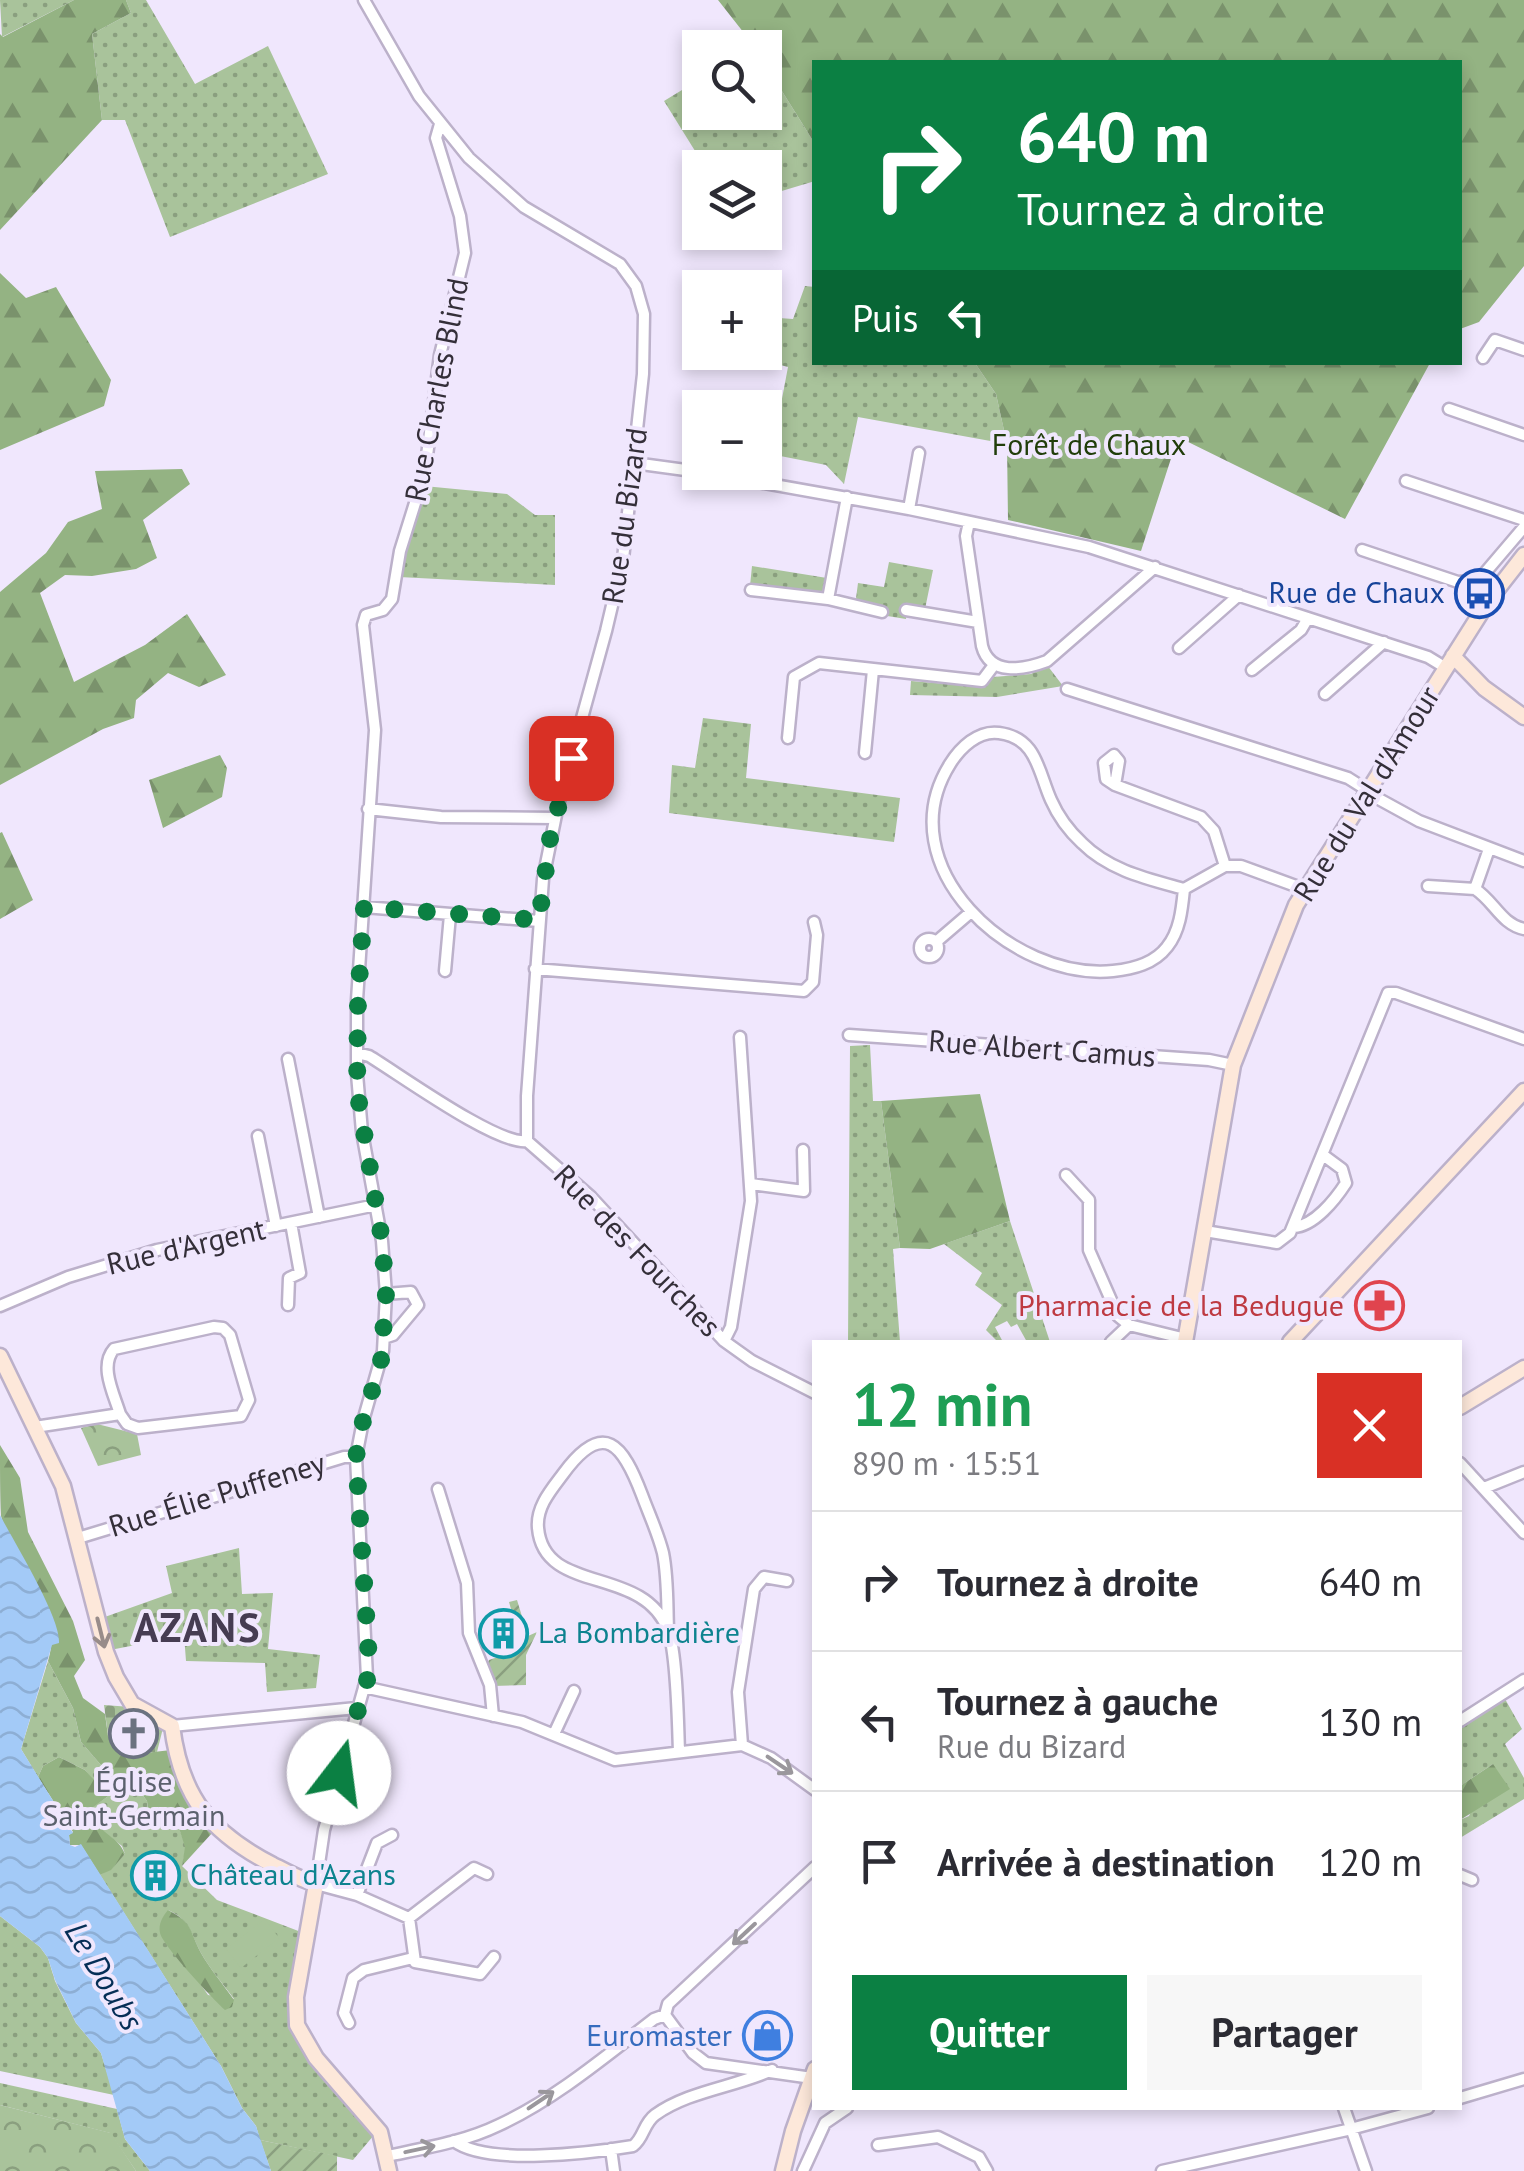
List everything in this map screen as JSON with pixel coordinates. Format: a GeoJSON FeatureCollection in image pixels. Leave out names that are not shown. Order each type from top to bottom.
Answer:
{"type":"FeatureCollection","features":[{"type":"Feature","properties":{"kind":"street","name":"Rue du Bizard"},"geometry":{"type":"LineString","coordinates":[[364,0],[440,124],[469,158],[511,198],[608,255],[636,286],[644,314],[646,345],[634,463],[615,595],[555,818],[543,879],[526,1096],[527,1141]]}},
{"type":"Feature","properties":{"kind":"street","name":"Rue Charles Blind"},"geometry":{"type":"LineString","coordinates":[[388,2164],[376,2126],[316,2058],[298,2025],[296,1997],[324,1830],[369,1659],[356,1457],[384,1338],[386,1294],[359,1106],[357,1053],[375,730],[363,625],[366,616],[383,610],[392,600],[400,551],[424,470],[440,356],[464,254],[460,216],[436,138],[440,124]]}},
{"type":"Feature","properties":{"kind":"street"},"geometry":{"type":"LineString","coordinates":[[1483,358],[1495,340],[1524,350]]}},
{"type":"Feature","properties":{"kind":"street"},"geometry":{"type":"LineString","coordinates":[[1449,409],[1524,435]]}},
{"type":"Feature","properties":{"kind":"street"},"geometry":{"type":"LineString","coordinates":[[909,509],[919,453]]}},
{"type":"Feature","properties":{"kind":"street"},"geometry":{"type":"LineString","coordinates":[[634,463],[682,469]]}},
{"type":"Feature","properties":{"kind":"street"},"geometry":{"type":"LineString","coordinates":[[1362,550],[1466,584],[1482,577],[1524,523],[1406,481]]}},
{"type":"Feature","properties":{"kind":"street"},"geometry":{"type":"LineString","coordinates":[[782,486],[1089,547],[1155,567],[1450,662],[1524,717]]}},
{"type":"Feature","properties":{"kind":"street"},"geometry":{"type":"LineString","coordinates":[[828,599],[847,497]]}},
{"type":"Feature","properties":{"kind":"street"},"geometry":{"type":"LineString","coordinates":[[968,522],[966,536],[978,622],[985,655],[994,665],[1008,668],[1047,661],[1155,567]]}},
{"type":"Feature","properties":{"kind":"street","name":"Rue du Val d'Amour"},"geometry":{"type":"LineString","coordinates":[[1185,1340],[1234,1065],[1304,889],[1489,600],[1524,555],[1511,541]]}},
{"type":"Feature","properties":{"kind":"street"},"geometry":{"type":"LineString","coordinates":[[751,590],[828,599],[882,612]]}},
{"type":"Feature","properties":{"kind":"street"},"geometry":{"type":"LineString","coordinates":[[1180,648],[1239,595]]}},
{"type":"Feature","properties":{"kind":"street"},"geometry":{"type":"LineString","coordinates":[[906,610],[978,622]]}},
{"type":"Feature","properties":{"kind":"street"},"geometry":{"type":"LineString","coordinates":[[1252,670],[1302,630],[1308,618]]}},
{"type":"Feature","properties":{"kind":"street"},"geometry":{"type":"LineString","coordinates":[[1325,694],[1384,642]]}},
{"type":"Feature","properties":{"kind":"street"},"geometry":{"type":"LineString","coordinates":[[788,738],[794,677],[819,662],[982,681],[994,665]]}},
{"type":"Feature","properties":{"kind":"street"},"geometry":{"type":"LineString","coordinates":[[865,753],[873,670]]}},
{"type":"Feature","properties":{"kind":"street"},"geometry":{"type":"LineString","coordinates":[[1067,689],[1348,778],[1420,820],[1524,861]]}},
{"type":"Feature","properties":{"kind":"street"},"geometry":{"type":"LineString","coordinates":[[1184,890],[1180,920],[1168,947],[1148,962],[1090,972],[1044,962],[1009,945],[971,912],[950,880],[935,831],[943,776],[968,743],[992,733],[1019,739],[1036,755],[1058,812],[1094,854],[1135,875],[1184,890],[1225,866],[1241,866],[1304,889]]}},
{"type":"Feature","properties":{"kind":"street"},"geometry":{"type":"LineString","coordinates":[[1114,784],[1201,817],[1214,832],[1225,866]]}},
{"type":"Feature","properties":{"kind":"street"},"geometry":{"type":"LineString","coordinates":[[368,809],[441,817],[555,818]]}},
{"type":"Feature","properties":{"kind":"street"},"geometry":{"type":"LineString","coordinates":[[1474,889],[1489,849]]}},
{"type":"Feature","properties":{"kind":"street"},"geometry":{"type":"LineString","coordinates":[[1428,886],[1474,889],[1510,925],[1524,929]]}},
{"type":"Feature","properties":{"kind":"street"},"geometry":{"type":"LineString","coordinates":[[364,907],[539,920]]}},
{"type":"Feature","properties":{"kind":"street"},"geometry":{"type":"LineString","coordinates":[[936,942],[971,912]]}},
{"type":"Feature","properties":{"kind":"street"},"geometry":{"type":"LineString","coordinates":[[445,971],[450,915]]}},
{"type":"Feature","properties":{"kind":"street"},"geometry":{"type":"LineString","coordinates":[[536,969],[804,991],[813,982],[818,935],[814,922]]}},
{"type":"Feature","properties":{"kind":"street"},"geometry":{"type":"LineString","coordinates":[[1205,1231],[1277,1242],[1294,1228],[1388,993],[1396,992],[1524,1039]]}},
{"type":"Feature","properties":{"kind":"street","name":"Rue Albert Camus"},"geometry":{"type":"LineString","coordinates":[[849,1035],[1234,1065]]}},
{"type":"Feature","properties":{"kind":"street"},"geometry":{"type":"LineString","coordinates":[[724,1342],[740,1271],[751,1184],[740,1037]]}},
{"type":"Feature","properties":{"kind":"street","name":"Rue des Fourches"},"geometry":{"type":"LineString","coordinates":[[357,1053],[369,1056],[477,1122],[518,1142],[527,1141],[582,1188],[724,1342],[752,1361],[812,1391]]}},
{"type":"Feature","properties":{"kind":"street"},"geometry":{"type":"LineString","coordinates":[[288,1059],[319,1217]]}},
{"type":"Feature","properties":{"kind":"street"},"geometry":{"type":"LineString","coordinates":[[1292,1340],[1524,1091]]}},
{"type":"Feature","properties":{"kind":"street"},"geometry":{"type":"LineString","coordinates":[[258,1136],[276,1226]]}},
{"type":"Feature","properties":{"kind":"street"},"geometry":{"type":"LineString","coordinates":[[751,1184],[804,1191],[803,1150]]}},
{"type":"Feature","properties":{"kind":"street"},"geometry":{"type":"LineString","coordinates":[[1294,1228],[1315,1217],[1346,1183],[1342,1169],[1323,1155]]}},
{"type":"Feature","properties":{"kind":"street"},"geometry":{"type":"LineString","coordinates":[[1066,1174],[1089,1200],[1089,1250],[1114,1308],[1129,1325],[1182,1340]]}},
{"type":"Feature","properties":{"kind":"street","name":"Rue d'Argent"},"geometry":{"type":"LineString","coordinates":[[0,1306],[130,1258],[376,1205]]}},
{"type":"Feature","properties":{"kind":"street"},"geometry":{"type":"LineString","coordinates":[[288,1305],[289,1278],[300,1273],[290,1223]]}},
{"type":"Feature","properties":{"kind":"street"},"geometry":{"type":"LineString","coordinates":[[384,1338],[394,1335],[418,1304],[411,1292],[386,1294]]}},
{"type":"Feature","properties":{"kind":"street"},"geometry":{"type":"LineString","coordinates":[[1112,1340],[1129,1325]]}},
{"type":"Feature","properties":{"kind":"street"},"geometry":{"type":"LineString","coordinates":[[214,1327],[227,1331],[249,1400],[241,1416],[138,1428],[127,1424],[120,1414],[107,1368],[114,1349],[214,1327]]}},
{"type":"Feature","properties":{"kind":"street"},"geometry":{"type":"LineString","coordinates":[[0,1356],[63,1486],[106,1652],[132,1704],[172,1726],[356,1708]]}},
{"type":"Feature","properties":{"kind":"street"},"geometry":{"type":"LineString","coordinates":[[1462,1406],[1524,1368]]}},
{"type":"Feature","properties":{"kind":"street"},"geometry":{"type":"LineString","coordinates":[[35,1427],[120,1414]]}},
{"type":"Feature","properties":{"kind":"street"},"geometry":{"type":"LineString","coordinates":[[668,1630],[650,1606],[632,1592],[563,1569],[544,1549],[538,1530],[542,1504],[572,1461],[590,1447],[612,1445],[629,1462],[662,1553],[678,1752]]}},
{"type":"Feature","properties":{"kind":"street","name":"Rue Élie Puffeney"},"geometry":{"type":"LineString","coordinates":[[78,1538],[252,1483],[356,1457]]}},
{"type":"Feature","properties":{"kind":"street"},"geometry":{"type":"LineString","coordinates":[[1462,1465],[1524,1533]]}},
{"type":"Feature","properties":{"kind":"street"},"geometry":{"type":"LineString","coordinates":[[1484,1488],[1524,1472]]}},
{"type":"Feature","properties":{"kind":"street"},"geometry":{"type":"LineString","coordinates":[[438,1489],[466,1583],[469,1633],[490,1686],[493,1716]]}},
{"type":"Feature","properties":{"kind":"street"},"geometry":{"type":"LineString","coordinates":[[742,1744],[738,1692],[754,1589],[764,1577],[787,1581]]}},
{"type":"Feature","properties":{"kind":"street"},"geometry":{"type":"LineString","coordinates":[[1462,1720],[1524,1680]]}},
{"type":"Feature","properties":{"kind":"street"},"geometry":{"type":"LineString","coordinates":[[364,1687],[493,1716],[554,1734],[616,1760],[742,1744],[770,1758],[812,1788]]}},
{"type":"Feature","properties":{"kind":"street"},"geometry":{"type":"LineString","coordinates":[[554,1734],[574,1691]]}},
{"type":"Feature","properties":{"kind":"street"},"geometry":{"type":"LineString","coordinates":[[172,1726],[192,1794],[219,1831],[246,1850],[316,1884],[408,1918]]}},
{"type":"Feature","properties":{"kind":"street"},"geometry":{"type":"LineString","coordinates":[[357,1896],[378,1843],[392,1835]]}},
{"type":"Feature","properties":{"kind":"street"},"geometry":{"type":"LineString","coordinates":[[408,1918],[474,1868],[487,1874]]}},
{"type":"Feature","properties":{"kind":"street"},"geometry":{"type":"LineString","coordinates":[[388,2164],[518,2116],[665,2014],[668,2004],[812,1870]]}},
{"type":"Feature","properties":{"kind":"street"},"geometry":{"type":"LineString","coordinates":[[1462,1876],[1472,1880]]}},
{"type":"Feature","properties":{"kind":"street"},"geometry":{"type":"LineString","coordinates":[[408,1918],[412,1958],[420,1964],[480,1974],[494,1957]]}},
{"type":"Feature","properties":{"kind":"street"},"geometry":{"type":"LineString","coordinates":[[350,2024],[344,2013],[353,1978],[364,1970],[412,1958]]}},
{"type":"Feature","properties":{"kind":"street"},"geometry":{"type":"LineString","coordinates":[[665,2014],[693,2053],[706,2063],[812,2078],[774,2171]]}},
{"type":"Feature","properties":{"kind":"street"},"geometry":{"type":"LineString","coordinates":[[454,2141],[474,2152],[508,2156],[635,2145],[646,2123],[666,2109],[772,2070]]}},
{"type":"Feature","properties":{"kind":"street"},"geometry":{"type":"LineString","coordinates":[[1462,2097],[1524,2079]]}},
{"type":"Feature","properties":{"kind":"street"},"geometry":{"type":"LineString","coordinates":[[803,2171],[825,2122],[845,2110]]}},
{"type":"Feature","properties":{"kind":"street"},"geometry":{"type":"LineString","coordinates":[[1345,2110],[1366,2171]]}},
{"type":"Feature","properties":{"kind":"street"},"geometry":{"type":"LineString","coordinates":[[1162,2171],[1421,2110]]}},
{"type":"Feature","properties":{"kind":"street"},"geometry":{"type":"LineString","coordinates":[[784,2171],[793,2131]]}},
{"type":"Feature","properties":{"kind":"street"},"geometry":{"type":"LineString","coordinates":[[878,2145],[938,2137],[979,2157],[987,2171]]}},
{"type":"Feature","properties":{"kind":"street"},"geometry":{"type":"LineString","coordinates":[[610,2149],[614,2171]]}},
{"type":"Feature","properties":{"kind":"green space"},"geometry":{"type":"Polygon","coordinates":[[[0,0],[74,0],[2,37],[0,0]]]}},
{"type":"Feature","properties":{"kind":"green space"},"geometry":{"type":"Polygon","coordinates":[[[74,0],[126,0],[131,13],[92,34],[102,120],[0,230],[0,34],[3,37],[74,0]]]}},
{"type":"Feature","properties":{"kind":"green space"},"geometry":{"type":"Polygon","coordinates":[[[126,0],[146,0],[195,84],[268,46],[328,174],[170,237],[125,120],[102,120],[92,34],[131,13],[126,0]]]}},
{"type":"Feature","properties":{"kind":"green space"},"geometry":{"type":"Polygon","coordinates":[[[718,0],[1524,0],[1524,266],[1479,322],[1462,328],[1462,60],[812,60],[812,139],[782,91],[782,30],[742,30],[718,0]]]}},
{"type":"Feature","properties":{"kind":"green space"},"geometry":{"type":"Polygon","coordinates":[[[682,90],[682,130],[664,101],[682,90]]]}},
{"type":"Feature","properties":{"kind":"green space"},"geometry":{"type":"Polygon","coordinates":[[[782,91],[812,139],[812,182],[782,191],[782,150],[694,150],[682,130],[782,130],[782,91]]]}},
{"type":"Feature","properties":{"kind":"green space"},"geometry":{"type":"Polygon","coordinates":[[[0,273],[26,298],[56,287],[111,380],[104,406],[0,450],[0,273]]]}},
{"type":"Feature","properties":{"kind":"green space"},"geometry":{"type":"Polygon","coordinates":[[[805,286],[812,287],[812,365],[976,365],[996,394],[1007,444],[858,417],[844,484],[826,465],[782,456],[782,399],[788,367],[782,365],[782,318],[793,319],[805,286]]]}},
{"type":"Feature","properties":{"kind":"green space","name":"Forêt de Chaux"},"geometry":{"type":"Polygon","coordinates":[[[976,365],[1429,365],[1345,519],[1178,437],[1141,551],[1008,520],[1007,444],[996,394],[976,365]]]}},
{"type":"Feature","properties":{"kind":"green space"},"geometry":{"type":"Polygon","coordinates":[[[182,469],[190,484],[143,520],[157,558],[136,569],[92,576],[65,575],[40,593],[74,682],[145,645],[187,614],[226,675],[199,687],[168,673],[136,700],[134,718],[103,729],[0,785],[0,592],[46,553],[68,522],[102,509],[95,471],[182,469]]]}},
{"type":"Feature","properties":{"kind":"green space"},"geometry":{"type":"Polygon","coordinates":[[[424,486],[507,494],[535,515],[555,515],[555,585],[399,577],[424,486]]]}},
{"type":"Feature","properties":{"kind":"green space"},"geometry":{"type":"Polygon","coordinates":[[[889,562],[933,570],[925,609],[907,607],[906,619],[855,606],[858,583],[884,587],[889,562]]]}},
{"type":"Feature","properties":{"kind":"green space"},"geometry":{"type":"Polygon","coordinates":[[[752,566],[827,578],[819,594],[750,586],[752,566]]]}},
{"type":"Feature","properties":{"kind":"green space"},"geometry":{"type":"Polygon","coordinates":[[[1047,665],[1063,686],[997,697],[910,695],[911,681],[983,687],[993,677],[1031,674],[1047,665]]]}},
{"type":"Feature","properties":{"kind":"green space"},"geometry":{"type":"Polygon","coordinates":[[[703,718],[751,724],[746,778],[900,798],[894,842],[669,813],[672,765],[695,768],[703,718]]]}},
{"type":"Feature","properties":{"kind":"green space"},"geometry":{"type":"Polygon","coordinates":[[[220,755],[227,768],[222,797],[163,828],[149,780],[220,755]]]}},
{"type":"Feature","properties":{"kind":"green space"},"geometry":{"type":"Polygon","coordinates":[[[0,833],[33,900],[0,919],[0,833]]]}},
{"type":"Feature","properties":{"kind":"green space"},"geometry":{"type":"Polygon","coordinates":[[[870,1045],[873,1101],[881,1101],[900,1248],[893,1249],[900,1340],[848,1340],[850,1046],[870,1045]]]}},
{"type":"Feature","properties":{"kind":"green space"},"geometry":{"type":"Polygon","coordinates":[[[980,1094],[1010,1221],[930,1249],[900,1248],[881,1101],[980,1094]]]}},
{"type":"Feature","properties":{"kind":"green space"},"geometry":{"type":"Polygon","coordinates":[[[1010,1221],[1049,1340],[1026,1340],[1017,1324],[1011,1327],[1007,1321],[995,1327],[1002,1340],[996,1340],[986,1330],[1002,1305],[975,1285],[982,1273],[944,1244],[1010,1221]]]}},
{"type":"Feature","properties":{"kind":"green space"},"geometry":{"type":"Polygon","coordinates":[[[97,1424],[137,1434],[141,1455],[98,1466],[81,1428],[97,1424]]]}},
{"type":"Feature","properties":{"kind":"green space"},"geometry":{"type":"Polygon","coordinates":[[[0,1445],[20,1478],[28,1532],[73,1621],[85,1660],[74,1676],[83,1698],[105,1714],[108,1736],[145,1753],[171,1750],[213,1832],[182,1866],[185,1847],[178,1825],[156,1826],[149,1817],[147,1801],[136,1786],[124,1785],[107,1772],[81,1742],[73,1708],[48,1661],[52,1640],[45,1602],[1,1516],[0,1445]]]}},
{"type":"Feature","properties":{"kind":"green space"},"geometry":{"type":"Polygon","coordinates":[[[239,1548],[242,1594],[273,1593],[268,1649],[320,1655],[316,1688],[267,1692],[265,1663],[186,1661],[184,1635],[137,1638],[136,1645],[110,1650],[102,1618],[172,1593],[166,1566],[239,1548]]]}},
{"type":"Feature","properties":{"kind":"green space"},"geometry":{"type":"Polygon","coordinates":[[[517,1600],[528,1636],[537,1632],[526,1655],[526,1685],[493,1686],[486,1667],[489,1660],[501,1656],[497,1642],[524,1630],[519,1615],[513,1616],[509,1602],[517,1600]]]}},
{"type":"Feature","properties":{"kind":"green space"},"geometry":{"type":"Polygon","coordinates":[[[48,1661],[73,1708],[81,1742],[107,1772],[136,1786],[147,1801],[149,1817],[178,1825],[186,1847],[182,1866],[217,1900],[301,1932],[288,2019],[312,2065],[374,2135],[353,2160],[260,2140],[221,2066],[100,1875],[125,1854],[122,1846],[104,1836],[93,1819],[91,1808],[107,1797],[85,1770],[59,1757],[43,1766],[38,1777],[21,1749],[48,1661]],[[168,1910],[193,1973],[208,1995],[234,1999],[205,1959],[186,1923],[168,1910]]]}},
{"type":"Feature","properties":{"kind":"green space"},"geometry":{"type":"Polygon","coordinates":[[[1505,1699],[1522,1729],[1505,1744],[1524,1778],[1524,1799],[1462,1837],[1462,1819],[1469,1816],[1493,1764],[1462,1785],[1462,1728],[1505,1699]]]}},
{"type":"Feature","properties":{"kind":"green space"},"geometry":{"type":"Polygon","coordinates":[[[104,1705],[131,1707],[163,1728],[157,1752],[132,1753],[108,1735],[104,1705]]]}},
{"type":"Feature","properties":{"kind":"green space"},"geometry":{"type":"Polygon","coordinates":[[[59,1757],[109,1787],[107,1797],[92,1808],[94,1817],[125,1854],[111,1870],[100,1875],[81,1845],[70,1845],[69,1835],[73,1832],[38,1777],[43,1766],[59,1757]]]}},
{"type":"Feature","properties":{"kind":"green space"},"geometry":{"type":"Polygon","coordinates":[[[1493,1764],[1510,1789],[1462,1819],[1462,1785],[1493,1764]]]}},
{"type":"Feature","properties":{"kind":"green space"},"geometry":{"type":"Polygon","coordinates":[[[168,1910],[190,1928],[205,1959],[234,2000],[232,2007],[225,2010],[163,1940],[160,1926],[168,1910]]]}},
{"type":"Feature","properties":{"kind":"green space"},"geometry":{"type":"Polygon","coordinates":[[[0,1916],[40,1947],[48,1958],[76,2023],[101,2053],[114,2095],[0,2071],[0,1916]]]}},
{"type":"Feature","properties":{"kind":"green space"},"geometry":{"type":"Polygon","coordinates":[[[265,1919],[279,1938],[241,1968],[226,1949],[265,1919]]]}},
{"type":"Feature","properties":{"kind":"green space"},"geometry":{"type":"Polygon","coordinates":[[[0,2083],[117,2109],[125,2139],[150,2171],[136,2171],[110,2133],[0,2105],[0,2083]]]}},
{"type":"Feature","properties":{"kind":"green space"},"geometry":{"type":"Polygon","coordinates":[[[0,2105],[111,2133],[136,2171],[0,2171],[0,2105]]]}},
{"type":"Feature","properties":{"kind":"green space"},"geometry":{"type":"Polygon","coordinates":[[[260,2140],[337,2156],[337,2171],[271,2171],[260,2140]]]}},
{"type":"Feature","properties":{"kind":"water","name":"Le Doubs"},"geometry":{"type":"Polygon","coordinates":[[[0,1515],[58,1631],[59,1643],[52,1645],[21,1749],[73,1833],[69,1835],[70,1845],[81,1844],[221,2066],[242,2108],[256,2126],[271,2171],[150,2171],[125,2139],[101,2053],[76,2023],[48,1958],[40,1947],[0,1916],[0,1515]]]}},
{"type":"Feature","properties":{"kind":"place","name":"Rue de Chaux"},"geometry":{"type":"Point","coordinates":[1480,593]}},
{"type":"Feature","properties":{"kind":"place","name":"Pharmacie de la Bedugue"},"geometry":{"type":"Point","coordinates":[1379,1306]}},
{"type":"Feature","properties":{"kind":"place","name":"La Bombardière"},"geometry":{"type":"Point","coordinates":[503,1633]}},
{"type":"Feature","properties":{"kind":"place","name":"Église Saint-Germain"},"geometry":{"type":"Point","coordinates":[134,1733]}},
{"type":"Feature","properties":{"kind":"place","name":"Château d'Azans"},"geometry":{"type":"Point","coordinates":[155,1875]}},
{"type":"Feature","properties":{"kind":"place","name":"Euromaster"},"geometry":{"type":"Point","coordinates":[767,2036]}},
{"type":"Feature","properties":{"kind":"district","name":"AZANS"},"geometry":{"type":"Point","coordinates":[198,1628]}},
{"type":"Feature","properties":{"kind":"route"},"geometry":{"type":"LineString","coordinates":[[339,1773],[368,1677],[356,1457],[381,1361],[386,1294],[382,1240],[357,1090],[364,907],[539,920],[550,839],[571,758]]}}]}
